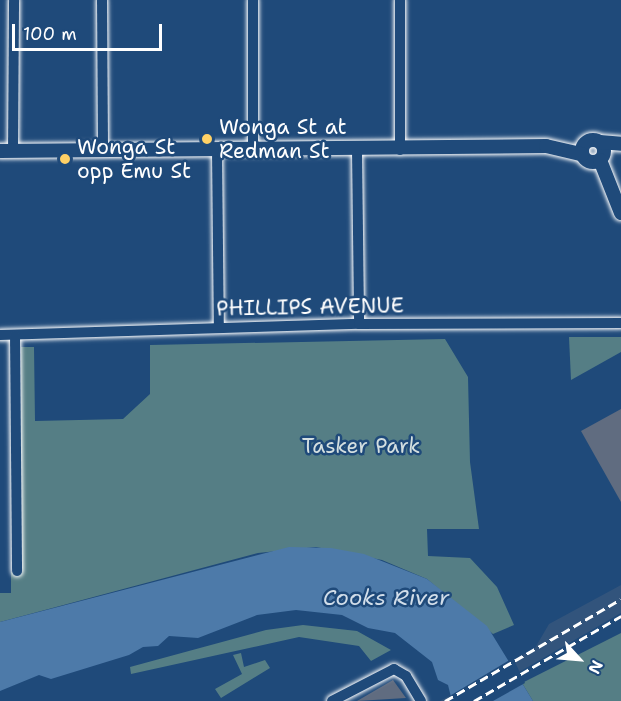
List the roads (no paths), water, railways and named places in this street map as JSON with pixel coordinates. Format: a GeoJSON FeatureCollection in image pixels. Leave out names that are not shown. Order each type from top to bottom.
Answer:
{"type":"FeatureCollection","features":[{"type":"Feature","properties":{"kind":"street"},"geometry":{"type":"LineString","coordinates":[[14,0],[7,151],[400,150],[546,146],[593,151],[621,146]]}},
{"type":"Feature","properties":{"kind":"street"},"geometry":{"type":"LineString","coordinates":[[102,0],[103,151]]}},
{"type":"Feature","properties":{"kind":"street"},"geometry":{"type":"LineString","coordinates":[[253,0],[253,151]]}},
{"type":"Feature","properties":{"kind":"street"},"geometry":{"type":"LineString","coordinates":[[399,0],[400,150]]}},
{"type":"Feature","properties":{"kind":"street"},"geometry":{"type":"LineString","coordinates":[[357,150],[359,324]]}},
{"type":"Feature","properties":{"kind":"street"},"geometry":{"type":"LineString","coordinates":[[217,151],[219,328]]}},
{"type":"Feature","properties":{"kind":"street"},"geometry":{"type":"LineString","coordinates":[[593,151],[621,213]]}},
{"type":"Feature","properties":{"kind":"street","name":"PHILLIPS AVENUE"},"geometry":{"type":"LineString","coordinates":[[0,335],[359,324],[621,323]]}},
{"type":"Feature","properties":{"kind":"street"},"geometry":{"type":"LineString","coordinates":[[15,335],[17,571]]}},
{"type":"Feature","properties":{"kind":"street"},"geometry":{"type":"LineString","coordinates":[[332,701],[385,670],[402,672],[421,701]]}},
{"type":"Feature","properties":{"kind":"water","name":"Cooks River"},"geometry":{"type":"Polygon","coordinates":[[[289,547],[331,548],[364,554],[427,579],[487,626],[533,701],[452,701],[448,685],[438,680],[432,662],[395,633],[368,628],[342,615],[296,610],[257,615],[198,638],[169,636],[158,646],[143,647],[129,655],[51,679],[39,675],[0,691],[0,622],[289,547]]]}},
{"type":"Feature","properties":{"kind":"railway"},"geometry":{"type":"LineString","coordinates":[[445,701],[621,599]]}},
{"type":"Feature","properties":{"kind":"railway"},"geometry":{"type":"LineString","coordinates":[[474,701],[621,616]]}},
{"type":"Feature","properties":{"kind":"place","name":"Wonga St at Redman St"},"geometry":{"type":"Point","coordinates":[207,139]}},
{"type":"Feature","properties":{"kind":"place","name":"Wonga St opp Emu St"},"geometry":{"type":"Point","coordinates":[65,159]}},
{"type":"Feature","properties":{"kind":"park label","name":"Tasker Park"},"geometry":{"type":"Point","coordinates":[361,446]}}]}
